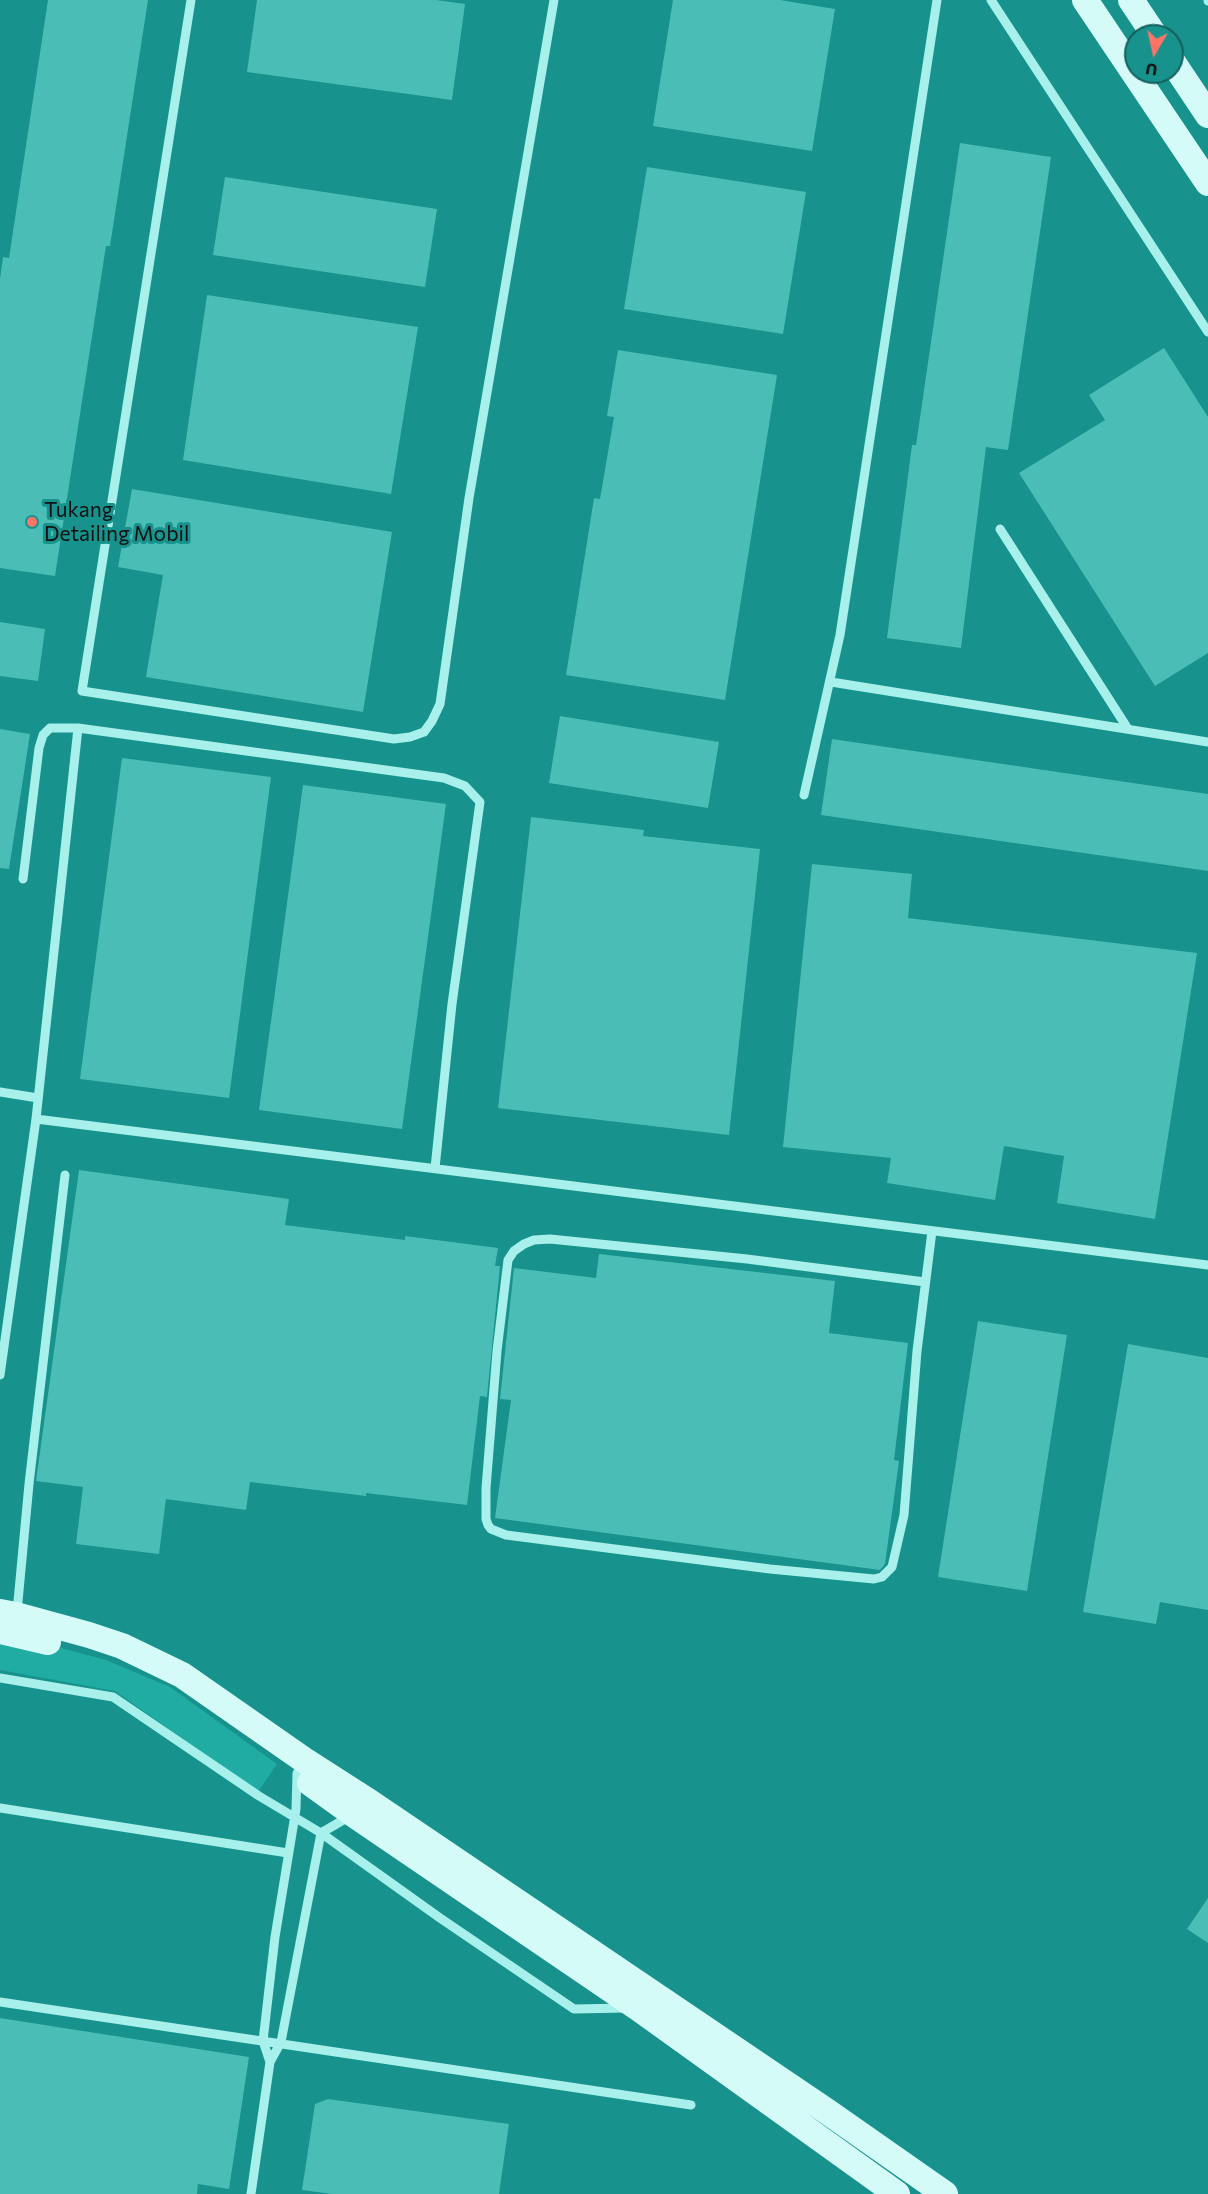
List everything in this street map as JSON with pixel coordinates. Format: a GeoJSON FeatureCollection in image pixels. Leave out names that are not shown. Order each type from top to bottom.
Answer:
{"type":"FeatureCollection","features":[{"type":"Feature","properties":{"kind":"main road"},"geometry":{"type":"LineString","coordinates":[[1085,0],[1208,183]]}},
{"type":"Feature","properties":{"kind":"main road"},"geometry":{"type":"LineString","coordinates":[[1131,0],[1147,24]]}},
{"type":"Feature","properties":{"kind":"main road"},"geometry":{"type":"LineString","coordinates":[[1184,79],[1208,115]]}},
{"type":"Feature","properties":{"kind":"main road"},"geometry":{"type":"LineString","coordinates":[[6,1619],[89,1635],[122,1646],[182,1675],[300,1766],[828,2112],[945,2194]]}},
{"type":"Feature","properties":{"kind":"main road"},"geometry":{"type":"LineString","coordinates":[[362,1808],[897,2194]]}},
{"type":"Feature","properties":{"kind":"lane"},"geometry":{"type":"LineString","coordinates":[[191,0],[82,691],[394,739],[410,737],[423,732],[432,721],[440,704],[469,498],[554,0]]}},
{"type":"Feature","properties":{"kind":"lane"},"geometry":{"type":"LineString","coordinates":[[804,795],[840,635],[937,0]]}},
{"type":"Feature","properties":{"kind":"lane"},"geometry":{"type":"LineString","coordinates":[[991,0],[1208,332]]}},
{"type":"Feature","properties":{"kind":"lane"},"geometry":{"type":"LineString","coordinates":[[1000,529],[1128,729]]}},
{"type":"Feature","properties":{"kind":"lane"},"geometry":{"type":"LineString","coordinates":[[831,682],[1208,742]]}},
{"type":"Feature","properties":{"kind":"lane"},"geometry":{"type":"LineString","coordinates":[[23,879],[41,740],[50,728],[78,728],[444,778],[465,786],[480,802],[452,1004],[435,1168]]}},
{"type":"Feature","properties":{"kind":"lane"},"geometry":{"type":"LineString","coordinates":[[0,1374],[36,1119],[78,728]]}},
{"type":"Feature","properties":{"kind":"lane"},"geometry":{"type":"LineString","coordinates":[[0,1092],[38,1098]]}},
{"type":"Feature","properties":{"kind":"lane"},"geometry":{"type":"LineString","coordinates":[[36,1119],[1208,1265]]}},
{"type":"Feature","properties":{"kind":"lane"},"geometry":{"type":"LineString","coordinates":[[6,1619],[29,1484],[65,1174]]}},
{"type":"Feature","properties":{"kind":"lane"},"geometry":{"type":"LineString","coordinates":[[925,1282],[747,1259],[550,1239],[534,1240],[524,1244],[514,1251],[508,1260],[496,1351],[486,1488],[488,1525],[506,1534],[770,1569],[874,1579],[882,1577],[892,1567],[904,1515],[925,1282],[932,1232]]}},
{"type":"Feature","properties":{"kind":"lane"},"geometry":{"type":"LineString","coordinates":[[0,1678],[113,1697],[259,1796],[321,1833],[440,1918],[574,2009],[638,2008]]}},
{"type":"Feature","properties":{"kind":"lane"},"geometry":{"type":"LineString","coordinates":[[270,2062],[262,2041],[300,1766]]}},
{"type":"Feature","properties":{"kind":"lane"},"geometry":{"type":"LineString","coordinates":[[0,1808],[288,1853]]}},
{"type":"Feature","properties":{"kind":"lane"},"geometry":{"type":"LineString","coordinates":[[251,2194],[270,2062],[280,2042],[321,1833],[362,1808]]}},
{"type":"Feature","properties":{"kind":"lane"},"geometry":{"type":"LineString","coordinates":[[0,2002],[691,2105]]}},
{"type":"Feature","properties":{"kind":"green space"},"geometry":{"type":"Polygon","coordinates":[[[0,1634],[16,1636],[106,1660],[170,1687],[277,1764],[258,1792],[115,1691],[0,1670],[0,1634]]]}},
{"type":"Feature","properties":{"kind":"building"},"geometry":{"type":"Polygon","coordinates":[[[48,0],[148,0],[110,246],[106,246],[55,576],[0,568],[0,279],[3,257],[9,258],[48,0]]]}},
{"type":"Feature","properties":{"kind":"building"},"geometry":{"type":"Polygon","coordinates":[[[257,0],[436,0],[465,4],[452,100],[247,72],[257,0]]]}},
{"type":"Feature","properties":{"kind":"building"},"geometry":{"type":"Polygon","coordinates":[[[673,0],[780,0],[835,9],[812,151],[653,126],[673,0]]]}},
{"type":"Feature","properties":{"kind":"building"},"geometry":{"type":"Polygon","coordinates":[[[960,143],[1051,157],[1008,450],[986,447],[961,648],[887,638],[912,445],[916,445],[960,143]]]}},
{"type":"Feature","properties":{"kind":"building"},"geometry":{"type":"Polygon","coordinates":[[[647,167],[806,192],[783,334],[624,309],[647,167]]]}},
{"type":"Feature","properties":{"kind":"building"},"geometry":{"type":"Polygon","coordinates":[[[225,177],[437,209],[425,287],[213,255],[225,177]]]}},
{"type":"Feature","properties":{"kind":"building"},"geometry":{"type":"Polygon","coordinates":[[[207,295],[418,327],[391,494],[183,460],[207,295]]]}},
{"type":"Feature","properties":{"kind":"building"},"geometry":{"type":"Polygon","coordinates":[[[1164,348],[1208,417],[1208,653],[1155,686],[1019,473],[1105,420],[1089,395],[1164,348]]]}},
{"type":"Feature","properties":{"kind":"building"},"geometry":{"type":"Polygon","coordinates":[[[618,350],[777,375],[725,700],[566,675],[594,498],[600,499],[614,417],[607,416],[618,350]]]}},
{"type":"Feature","properties":{"kind":"building"},"geometry":{"type":"Polygon","coordinates":[[[132,489],[392,532],[363,712],[146,677],[163,575],[118,567],[132,489]]]}},
{"type":"Feature","properties":{"kind":"building"},"geometry":{"type":"Polygon","coordinates":[[[0,622],[45,629],[38,681],[0,676],[0,622]]]}},
{"type":"Feature","properties":{"kind":"building"},"geometry":{"type":"Polygon","coordinates":[[[560,716],[719,742],[708,808],[549,783],[560,716]]]}},
{"type":"Feature","properties":{"kind":"building"},"geometry":{"type":"Polygon","coordinates":[[[0,729],[30,734],[9,869],[0,868],[0,729]]]}},
{"type":"Feature","properties":{"kind":"building"},"geometry":{"type":"Polygon","coordinates":[[[832,739],[1208,794],[1208,871],[821,815],[832,739]]]}},
{"type":"Feature","properties":{"kind":"building"},"geometry":{"type":"Polygon","coordinates":[[[122,758],[271,777],[229,1098],[80,1079],[122,758]]]}},
{"type":"Feature","properties":{"kind":"building"},"geometry":{"type":"Polygon","coordinates":[[[303,785],[446,804],[402,1129],[259,1110],[303,785]]]}},
{"type":"Feature","properties":{"kind":"building"},"geometry":{"type":"Polygon","coordinates":[[[531,817],[644,830],[643,836],[760,849],[729,1135],[498,1108],[531,817]]]}},
{"type":"Feature","properties":{"kind":"building"},"geometry":{"type":"Polygon","coordinates":[[[812,864],[912,874],[908,918],[1197,953],[1155,1219],[1057,1203],[1064,1156],[1004,1146],[995,1200],[887,1183],[891,1158],[783,1147],[812,864]]]}},
{"type":"Feature","properties":{"kind":"building"},"geometry":{"type":"Polygon","coordinates":[[[79,1170],[289,1199],[285,1225],[405,1240],[405,1236],[498,1248],[495,1266],[500,1266],[487,1397],[480,1396],[467,1505],[250,1482],[246,1510],[166,1499],[159,1554],[76,1544],[83,1487],[36,1481],[79,1170]]]}},
{"type":"Feature","properties":{"kind":"building"},"geometry":{"type":"Polygon","coordinates":[[[599,1254],[835,1281],[829,1333],[908,1343],[894,1460],[899,1461],[885,1564],[880,1570],[495,1518],[511,1400],[500,1399],[514,1268],[596,1278],[599,1254]]]}},
{"type":"Feature","properties":{"kind":"building"},"geometry":{"type":"Polygon","coordinates":[[[978,1321],[1067,1335],[1027,1591],[938,1577],[978,1321]]]}},
{"type":"Feature","properties":{"kind":"building"},"geometry":{"type":"Polygon","coordinates":[[[1128,1344],[1208,1358],[1208,1610],[1160,1602],[1156,1624],[1083,1612],[1128,1344]]]}},
{"type":"Feature","properties":{"kind":"building"},"geometry":{"type":"Polygon","coordinates":[[[1208,1898],[1208,1943],[1187,1929],[1208,1898]]]}},
{"type":"Feature","properties":{"kind":"building"},"geometry":{"type":"Polygon","coordinates":[[[0,2018],[249,2057],[229,2189],[198,2184],[197,2194],[0,2194],[0,2018]]]}},
{"type":"Feature","properties":{"kind":"building"},"geometry":{"type":"Polygon","coordinates":[[[328,2099],[509,2124],[499,2194],[332,2194],[302,2190],[315,2104],[328,2099]]]}},
{"type":"Feature","properties":{"kind":"place","name":"Tukang Detailing Mobil"},"geometry":{"type":"Point","coordinates":[32,522]}}]}
